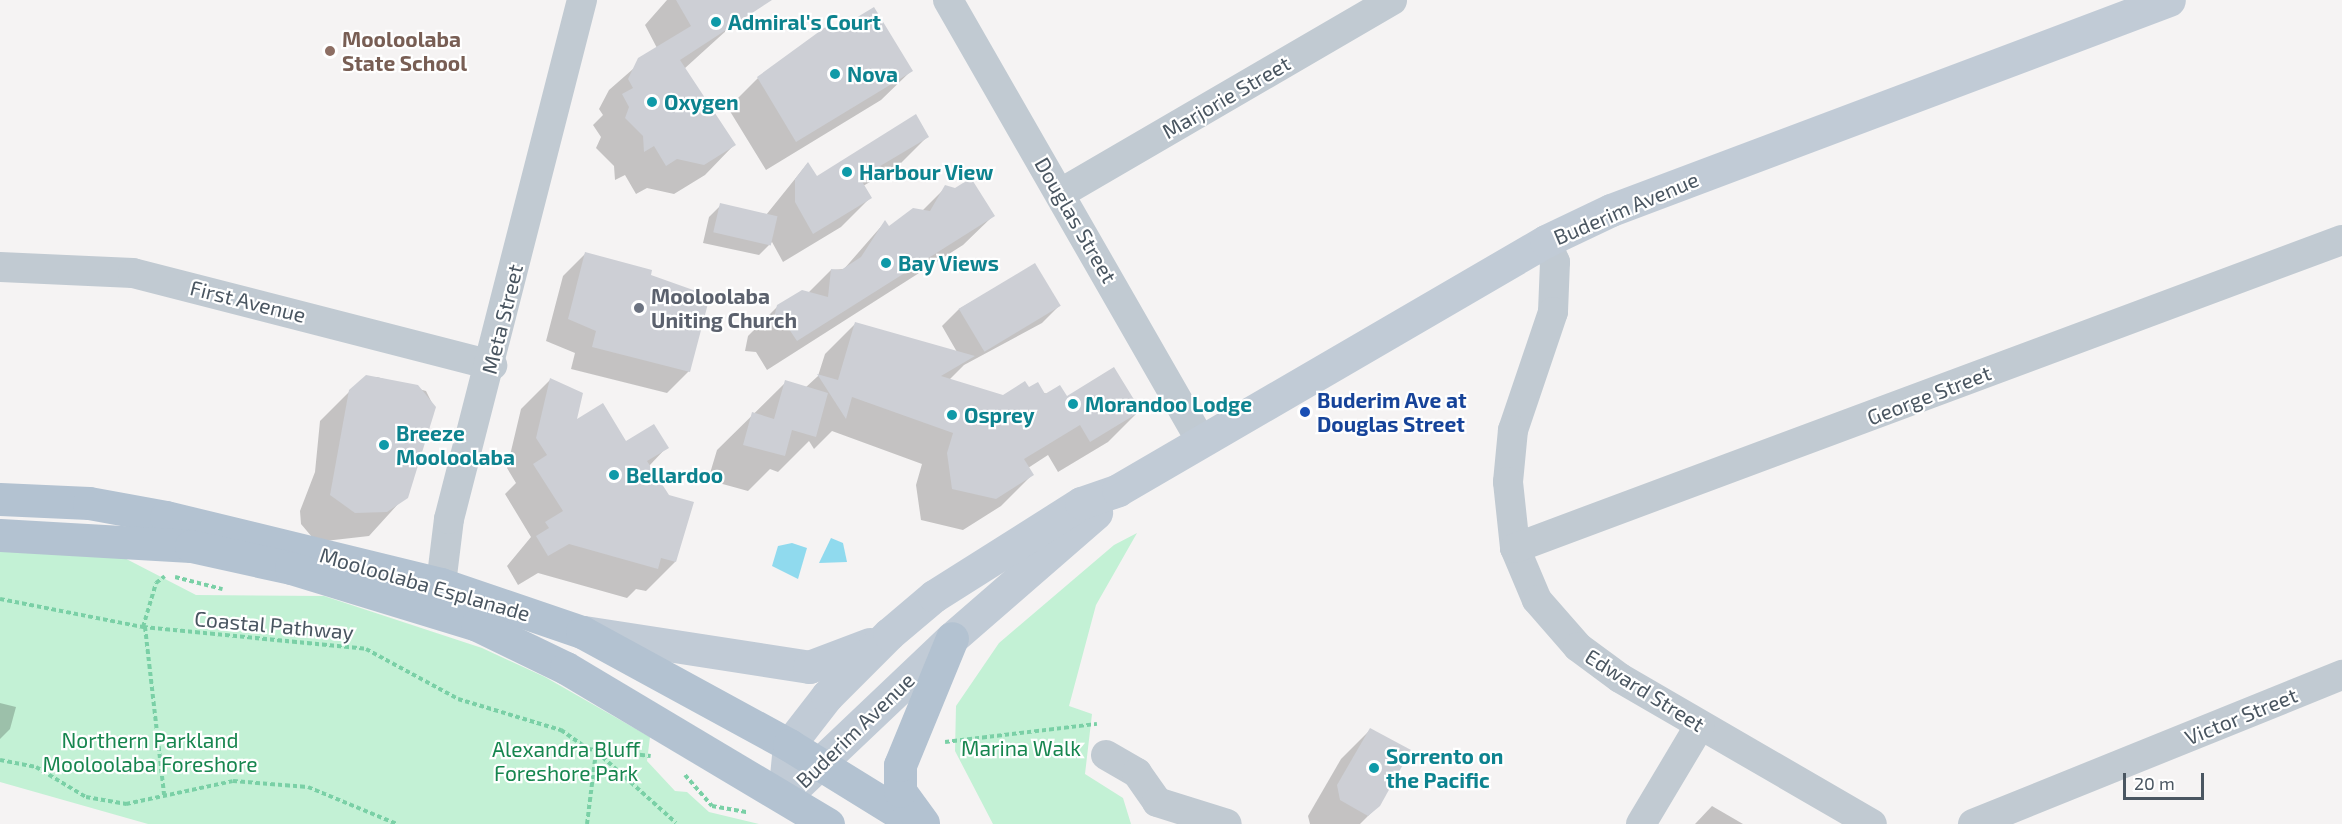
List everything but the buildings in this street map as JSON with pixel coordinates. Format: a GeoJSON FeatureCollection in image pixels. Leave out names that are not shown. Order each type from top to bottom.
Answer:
{"type":"FeatureCollection","features":[{"type":"Feature","properties":{"kind":"main road","name":"Buderim Avenue"},"geometry":{"type":"LineString","coordinates":[[784,797],[952,638],[1118,490],[1546,241],[1611,210],[2169,0]]}},
{"type":"Feature","properties":{"kind":"main road","name":"Buderim Avenue"},"geometry":{"type":"LineString","coordinates":[[784,797],[789,745],[827,696],[889,634],[998,554],[1081,503],[1118,490]]}},
{"type":"Feature","properties":{"kind":"main road","name":"Mooloolaba Esplanade"},"geometry":{"type":"LineString","coordinates":[[0,499],[143,512],[441,584],[582,632],[789,745],[917,824]]}},
{"type":"Feature","properties":{"kind":"main road","name":"Mooloolaba Esplanade"},"geometry":{"type":"LineString","coordinates":[[0,535],[191,546],[291,568],[477,625],[566,668],[828,824]]}},
{"type":"Feature","properties":{"kind":"main road"},"geometry":{"type":"LineString","coordinates":[[582,632],[808,667],[889,634]]}},
{"type":"Feature","properties":{"kind":"main road"},"geometry":{"type":"LineString","coordinates":[[923,824],[900,791],[900,765],[952,638]]}},
{"type":"Feature","properties":{"kind":"street","name":"Meta Street"},"geometry":{"type":"LineString","coordinates":[[441,584],[449,519],[492,365],[582,0]]}},
{"type":"Feature","properties":{"kind":"street","name":"Douglas Street"},"geometry":{"type":"LineString","coordinates":[[948,0],[1061,193],[1201,441]]}},
{"type":"Feature","properties":{"kind":"street","name":"Marjorie Street"},"geometry":{"type":"LineString","coordinates":[[1061,193],[1392,0]]}},
{"type":"Feature","properties":{"kind":"street","name":"George Street"},"geometry":{"type":"LineString","coordinates":[[1515,548],[2342,240]]}},
{"type":"Feature","properties":{"kind":"street","name":"Edward Street"},"geometry":{"type":"LineString","coordinates":[[1546,241],[1555,262],[1553,312],[1509,456],[1515,548],[1538,600],[1578,647],[1700,725],[1872,824]]}},
{"type":"Feature","properties":{"kind":"street","name":"First Avenue"},"geometry":{"type":"LineString","coordinates":[[0,267],[133,273],[492,365]]}},
{"type":"Feature","properties":{"kind":"street"},"geometry":{"type":"LineString","coordinates":[[441,584],[447,601],[477,625]]}},
{"type":"Feature","properties":{"kind":"street","name":"Victor Street"},"geometry":{"type":"LineString","coordinates":[[1973,824],[2342,675]]}},
{"type":"Feature","properties":{"kind":"street"},"geometry":{"type":"LineString","coordinates":[[1641,824],[1700,725]]}},
{"type":"Feature","properties":{"kind":"street"},"geometry":{"type":"LineString","coordinates":[[1106,755],[1137,773],[1157,802],[1227,824]]}},
{"type":"Feature","properties":{"kind":"path"},"geometry":{"type":"LineString","coordinates":[[164,795],[144,627],[163,576],[222,590]]}},
{"type":"Feature","properties":{"kind":"path","name":"Coastal Pathway"},"geometry":{"type":"LineString","coordinates":[[0,599],[144,627],[366,649],[458,699],[561,730],[596,752],[676,823]]}},
{"type":"Feature","properties":{"kind":"path"},"geometry":{"type":"LineString","coordinates":[[945,742],[1097,724]]}},
{"type":"Feature","properties":{"kind":"path"},"geometry":{"type":"LineString","coordinates":[[587,824],[596,752],[651,756]]}},
{"type":"Feature","properties":{"kind":"path"},"geometry":{"type":"LineString","coordinates":[[0,760],[36,767],[86,797],[126,804],[233,781],[308,787],[397,824]]}},
{"type":"Feature","properties":{"kind":"path"},"geometry":{"type":"LineString","coordinates":[[677,767],[712,806],[758,818]]}},
{"type":"Feature","properties":{"kind":"green space","name":"Marina Walk"},"geometry":{"type":"Polygon","coordinates":[[[1137,533],[1096,605],[1069,706],[1092,714],[1085,774],[1123,798],[1131,824],[993,824],[955,751],[956,706],[999,643],[1114,545],[1137,533]]]}},
{"type":"Feature","properties":{"kind":"green space"},"geometry":{"type":"Polygon","coordinates":[[[107,549],[196,595],[324,596],[482,648],[545,677],[650,737],[647,761],[675,791],[687,792],[709,812],[759,824],[148,824],[0,782],[0,550],[107,549]]]}},
{"type":"Feature","properties":{"kind":"water"},"geometry":{"type":"Polygon","coordinates":[[[831,538],[843,543],[847,562],[819,563],[831,538]]]}},
{"type":"Feature","properties":{"kind":"water"},"geometry":{"type":"Polygon","coordinates":[[[792,543],[807,548],[798,579],[772,566],[778,546],[792,543]]]}},
{"type":"Feature","properties":{"kind":"place","name":"Admiral's Court"},"geometry":{"type":"Point","coordinates":[716,22]}},
{"type":"Feature","properties":{"kind":"place","name":"Mooloolaba State School"},"geometry":{"type":"Point","coordinates":[330,51]}},
{"type":"Feature","properties":{"kind":"place","name":"Nova"},"geometry":{"type":"Point","coordinates":[835,74]}},
{"type":"Feature","properties":{"kind":"place","name":"Oxygen"},"geometry":{"type":"Point","coordinates":[652,102]}},
{"type":"Feature","properties":{"kind":"place","name":"Harbour View"},"geometry":{"type":"Point","coordinates":[847,172]}},
{"type":"Feature","properties":{"kind":"place","name":"Bay Views"},"geometry":{"type":"Point","coordinates":[886,263]}},
{"type":"Feature","properties":{"kind":"place","name":"Mooloolaba Uniting Church"},"geometry":{"type":"Point","coordinates":[639,308]}},
{"type":"Feature","properties":{"kind":"place","name":"Morandoo Lodge"},"geometry":{"type":"Point","coordinates":[1073,404]}},
{"type":"Feature","properties":{"kind":"place","name":"Buderim Ave at Douglas Street"},"geometry":{"type":"Point","coordinates":[1305,412]}},
{"type":"Feature","properties":{"kind":"place","name":"Osprey"},"geometry":{"type":"Point","coordinates":[952,415]}},
{"type":"Feature","properties":{"kind":"place","name":"Breeze Mooloolaba"},"geometry":{"type":"Point","coordinates":[384,445]}},
{"type":"Feature","properties":{"kind":"place","name":"Bellardoo"},"geometry":{"type":"Point","coordinates":[614,475]}},
{"type":"Feature","properties":{"kind":"place","name":"Sorrento on the Pacific"},"geometry":{"type":"Point","coordinates":[1374,768]}},
{"type":"Feature","properties":{"kind":"park label","name":"Northern Parkland Mooloolaba Foreshore"},"geometry":{"type":"Point","coordinates":[150,752]}},
{"type":"Feature","properties":{"kind":"park label","name":"Alexandra Bluff Foreshore Park"},"geometry":{"type":"Point","coordinates":[566,761]}}]}
